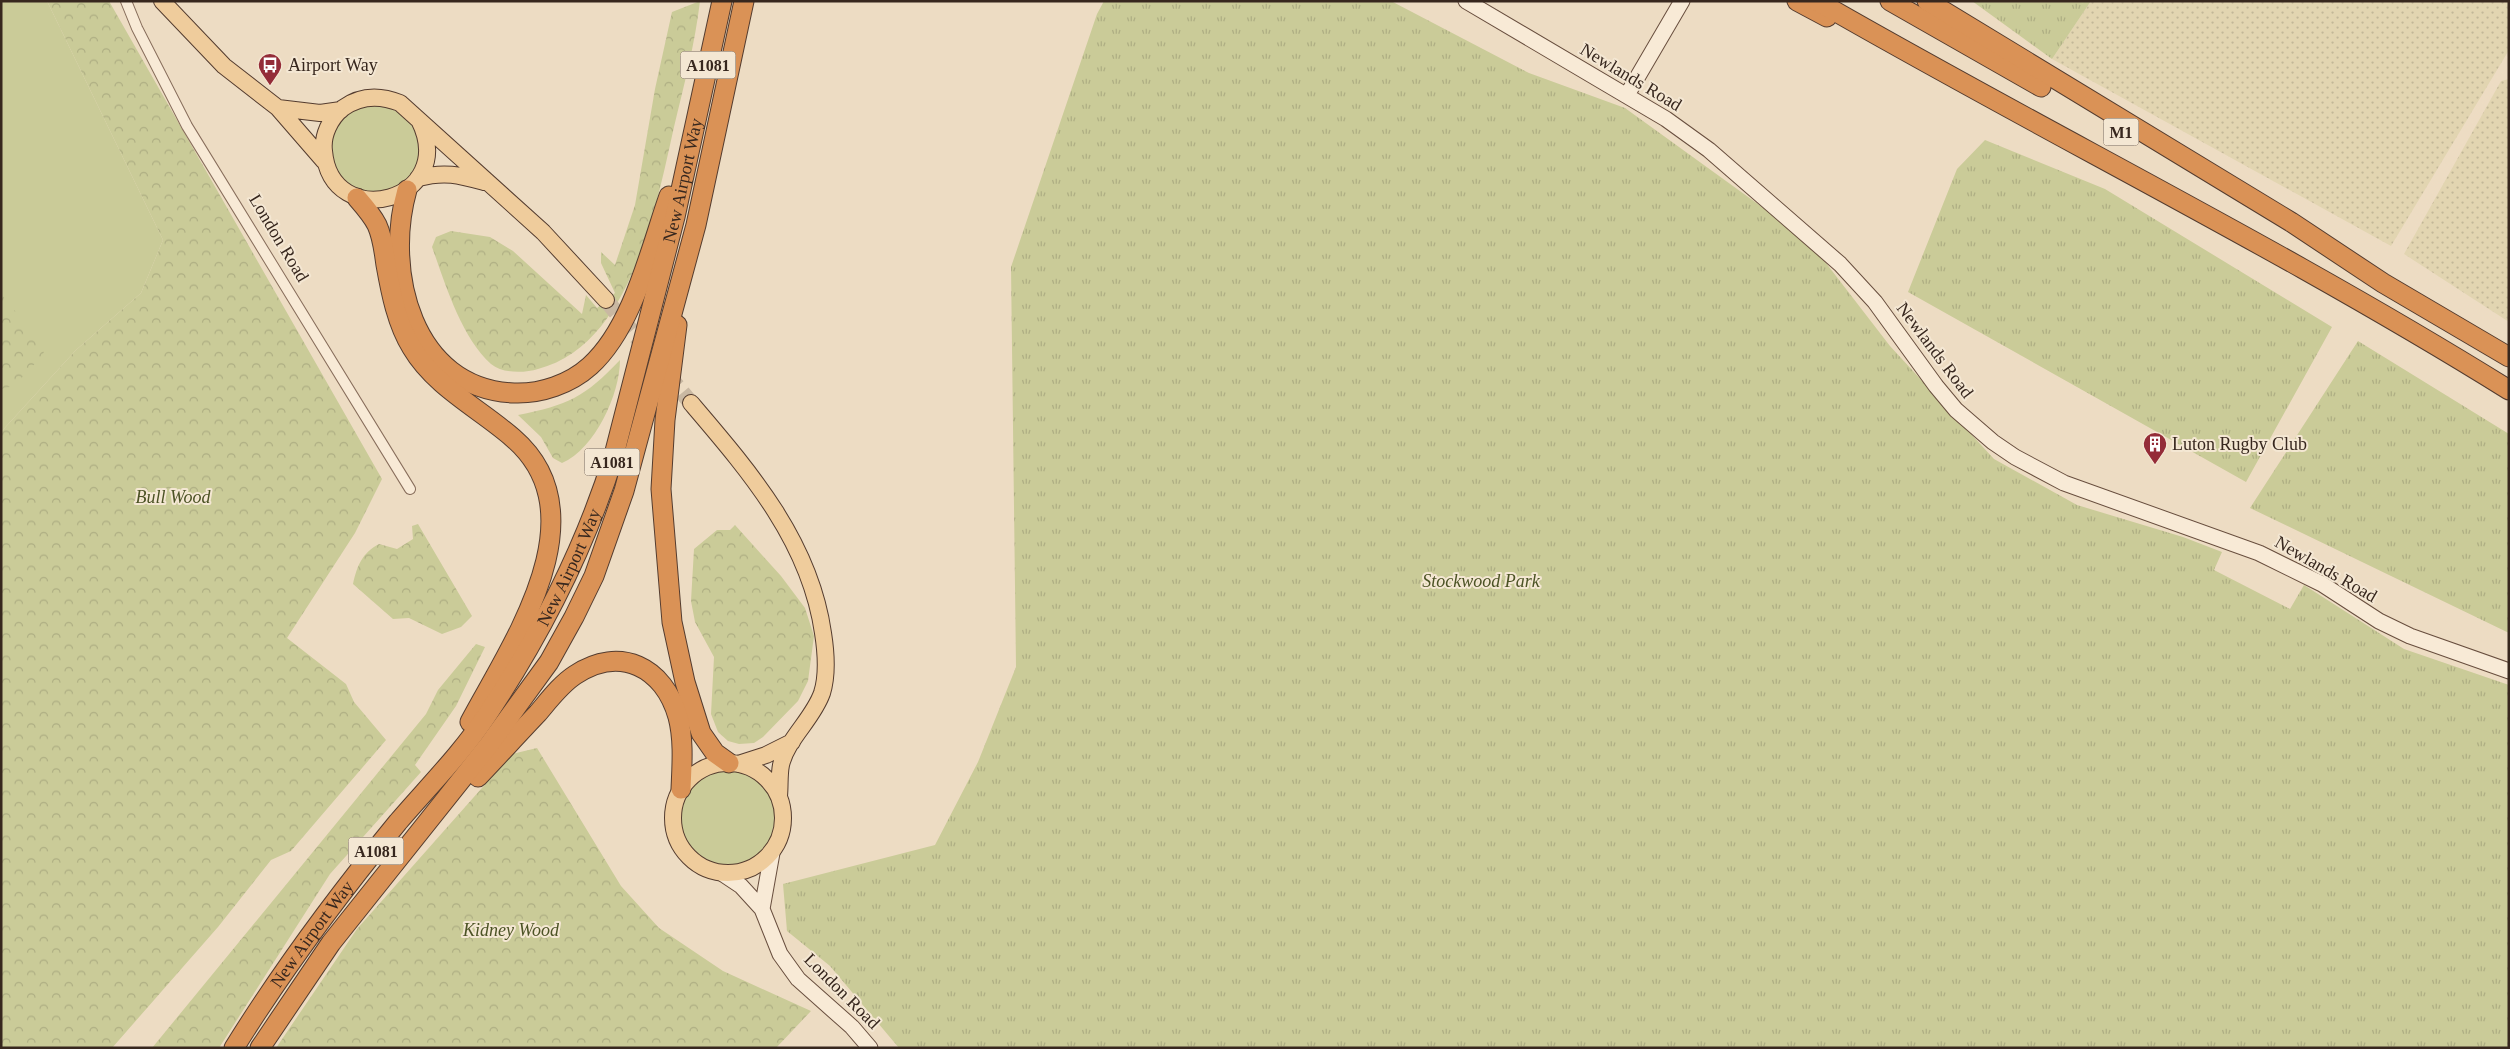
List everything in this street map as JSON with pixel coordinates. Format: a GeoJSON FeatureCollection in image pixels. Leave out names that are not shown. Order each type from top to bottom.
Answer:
{"type":"FeatureCollection","features":[{"type":"Feature","properties":{"kind":"highway"},"geometry":{"type":"LineString","coordinates":[[1797,1],[1851,30],[1930,66]]}},
{"type":"Feature","properties":{"kind":"highway","name":"M1"},"geometry":{"type":"LineString","coordinates":[[1817,1],[1930,66],[2284,256],[2509,390]]}},
{"type":"Feature","properties":{"kind":"highway","name":"M1"},"geometry":{"type":"LineString","coordinates":[[1890,1],[2351,263],[2509,357]]}},
{"type":"Feature","properties":{"kind":"highway"},"geometry":{"type":"LineString","coordinates":[[1927,1],[1984,38],[2291,222],[2351,263]]}},
{"type":"Feature","properties":{"kind":"highway","name":"New Airport Way"},"geometry":{"type":"LineString","coordinates":[[260,1048],[331,943],[515,709],[549,662],[594,576],[624,491],[682,277],[714,148],[744,4]]}},
{"type":"Feature","properties":{"kind":"highway","name":"New Airport Way"},"geometry":{"type":"LineString","coordinates":[[234,1048],[312,934],[392,830],[486,716],[544,624],[566,580],[604,486],[675,217],[721,7]]}},
{"type":"Feature","properties":{"kind":"highway","name":"A1081"},"geometry":{"type":"LineString","coordinates":[[413,184],[399,224],[400,264],[405,297],[415,325],[426,344],[438,361],[458,377],[481,387],[503,392],[524,393],[548,389],[568,382],[590,366],[613,341],[628,314],[696,117]]}},
{"type":"Feature","properties":{"kind":"highway","name":"A1081"},"geometry":{"type":"LineString","coordinates":[[357,198],[377,224],[391,292],[399,321],[411,348],[426,368],[446,386],[492,420],[528,452],[548,490],[552,512],[552,532],[544,571],[524,620],[442,770]]}},
{"type":"Feature","properties":{"kind":"highway","name":"A1081"},"geometry":{"type":"LineString","coordinates":[[682,277],[662,458],[661,489],[672,622],[684,682],[701,733],[715,753],[733,763]]}},
{"type":"Feature","properties":{"kind":"highway","name":"A1081"},"geometry":{"type":"LineString","coordinates":[[409,844],[495,759],[562,686],[574,675],[601,662],[633,663],[649,671],[667,690],[678,717],[682,737],[681,789]]}},
{"type":"Feature","properties":{"kind":"main road"},"geometry":{"type":"LineString","coordinates":[[162,1],[218,60],[278,108],[324,161],[336,183],[357,198],[374,201],[392,198],[413,184],[434,174],[453,173],[486,182]]}},
{"type":"Feature","properties":{"kind":"main road","name":"Newlands Road"},"geometry":{"type":"LineString","coordinates":[[1466,1],[1666,119],[1709,150],[1840,264],[1875,302],[1936,386],[1956,410],[1993,442],[2015,457],[2064,483],[2259,552],[2322,584],[2378,621],[2410,636],[2509,671]]}},
{"type":"Feature","properties":{"kind":"main road"},"geometry":{"type":"LineString","coordinates":[[1627,96],[1682,1]]}},
{"type":"Feature","properties":{"kind":"main road"},"geometry":{"type":"LineString","coordinates":[[324,161],[323,147],[326,133],[332,120],[341,110],[363,98],[382,97],[400,103],[543,232],[606,300]]}},
{"type":"Feature","properties":{"kind":"main road"},"geometry":{"type":"LineString","coordinates":[[278,108],[314,112],[341,110]]}},
{"type":"Feature","properties":{"kind":"main road"},"geometry":{"type":"LineString","coordinates":[[413,184],[427,155],[424,131],[419,120]]}},
{"type":"Feature","properties":{"kind":"main road"},"geometry":{"type":"LineString","coordinates":[[691,403],[746,467],[770,500],[798,552],[814,592],[826,654],[822,693],[781,764],[779,796]]}},
{"type":"Feature","properties":{"kind":"main road"},"geometry":{"type":"LineString","coordinates":[[772,853],[758,865],[741,872],[723,874],[707,870],[693,862],[682,850],[675,836],[672,820],[674,804],[681,789],[701,769],[715,764],[733,763],[766,755],[792,742]]}},
{"type":"Feature","properties":{"kind":"main road"},"geometry":{"type":"LineString","coordinates":[[733,763],[755,770],[769,781],[779,796],[783,810],[783,825],[779,840],[772,853],[762,909]]}},
{"type":"Feature","properties":{"kind":"main road","name":"London Road"},"geometry":{"type":"LineString","coordinates":[[723,874],[741,886],[762,909],[780,954],[798,979],[852,1027],[870,1048]]}},
{"type":"Feature","properties":{"kind":"street","name":"London Road"},"geometry":{"type":"LineString","coordinates":[[126,1],[137,28],[187,126],[410,489]]}},
{"type":"Feature","properties":{"kind":"shaded area"},"geometry":{"type":"Polygon","coordinates":[[[2091,1],[2509,1],[2509,50],[2391,246],[2052,59],[2091,1]]]}},
{"type":"Feature","properties":{"kind":"shaded area"},"geometry":{"type":"Polygon","coordinates":[[[2509,79],[2509,322],[2404,254],[2501,81],[2509,79]]]}},
{"type":"Feature","properties":{"kind":"green space"},"geometry":{"type":"Polygon","coordinates":[[[1,1],[47,1],[163,240],[141,293],[76,350],[1,432],[1,1]]]}},
{"type":"Feature","properties":{"kind":"green space","name":"Bull Wood"},"geometry":{"type":"Polygon","coordinates":[[[47,1],[109,1],[382,479],[355,533],[287,638],[346,684],[354,702],[386,740],[291,851],[271,860],[218,927],[112,1048],[1,1048],[1,432],[76,350],[141,293],[163,240],[47,1]]]}},
{"type":"Feature","properties":{"kind":"green space"},"geometry":{"type":"Polygon","coordinates":[[[700,1],[689,64],[648,232],[634,269],[617,303],[596,332],[570,355],[538,369],[521,372],[502,370],[496,367],[480,353],[455,309],[432,247],[436,237],[451,231],[490,237],[513,251],[582,314],[586,295],[597,308],[615,293],[601,263],[601,252],[615,265],[635,205],[655,89],[672,12],[700,1]]]}},
{"type":"Feature","properties":{"kind":"green space","name":"Stockwood Park"},"geometry":{"type":"Polygon","coordinates":[[[1104,1],[1391,1],[1529,73],[1625,108],[1809,241],[1890,346],[1994,459],[2077,505],[2183,537],[2222,552],[2214,570],[2290,609],[2304,585],[2404,649],[2509,685],[2509,1048],[899,1048],[830,966],[787,931],[783,884],[935,845],[978,762],[1016,667],[1011,267],[1097,14],[1104,1]]]}},
{"type":"Feature","properties":{"kind":"green space"},"geometry":{"type":"Polygon","coordinates":[[[1972,1],[2091,1],[2052,59],[1972,1]]]}},
{"type":"Feature","properties":{"kind":"green space"},"geometry":{"type":"Polygon","coordinates":[[[367,105],[377,105],[396,111],[415,130],[419,149],[418,163],[398,189],[366,194],[338,177],[330,146],[333,132],[348,115],[367,105]]]}},
{"type":"Feature","properties":{"kind":"green space"},"geometry":{"type":"Polygon","coordinates":[[[1985,140],[2105,189],[2332,327],[2246,482],[1908,292],[1957,169],[1985,140]]]}},
{"type":"Feature","properties":{"kind":"green space"},"geometry":{"type":"Polygon","coordinates":[[[1,294],[45,347],[43,355],[14,386],[1,389],[1,294]]]}},
{"type":"Feature","properties":{"kind":"green space"},"geometry":{"type":"Polygon","coordinates":[[[2358,341],[2509,434],[2509,633],[2250,508],[2358,341]]]}},
{"type":"Feature","properties":{"kind":"green space"},"geometry":{"type":"Polygon","coordinates":[[[620,360],[616,388],[595,433],[574,456],[562,463],[553,458],[541,437],[518,415],[575,398],[608,373],[620,360]]]}},
{"type":"Feature","properties":{"kind":"green space"},"geometry":{"type":"Polygon","coordinates":[[[418,524],[472,616],[461,627],[442,634],[409,618],[393,619],[353,584],[356,571],[368,552],[379,544],[397,549],[413,539],[412,526],[418,524]]]}},
{"type":"Feature","properties":{"kind":"green space"},"geometry":{"type":"Polygon","coordinates":[[[735,525],[781,576],[805,608],[814,636],[808,681],[798,701],[763,737],[754,743],[739,744],[728,741],[718,732],[711,714],[714,657],[695,622],[691,601],[694,549],[717,530],[730,530],[735,525]]]}},
{"type":"Feature","properties":{"kind":"green space"},"geometry":{"type":"Polygon","coordinates":[[[476,644],[485,647],[456,706],[415,765],[421,772],[330,874],[219,1048],[152,1048],[426,714],[438,690],[476,644]]]}},
{"type":"Feature","properties":{"kind":"green space","name":"Kidney Wood"},"geometry":{"type":"Polygon","coordinates":[[[537,748],[621,886],[659,928],[723,971],[811,1011],[776,1048],[276,1048],[357,929],[512,754],[537,748]]]}},
{"type":"Feature","properties":{"kind":"green space"},"geometry":{"type":"Polygon","coordinates":[[[726,768],[745,771],[761,782],[772,798],[775,817],[772,836],[761,852],[745,863],[726,866],[707,863],[691,852],[680,836],[677,817],[680,798],[691,782],[707,771],[726,768]]]}},
{"type":"Feature","properties":{"kind":"tunnel"},"geometry":{"type":"LineString","coordinates":[[606,300],[691,403]]}},
{"type":"Feature","properties":{"kind":"place","name":"Airport Way"},"geometry":{"type":"Point","coordinates":[270,86]}},
{"type":"Feature","properties":{"kind":"place","name":"Luton Rugby Club"},"geometry":{"type":"Point","coordinates":[2155,465]}}]}
